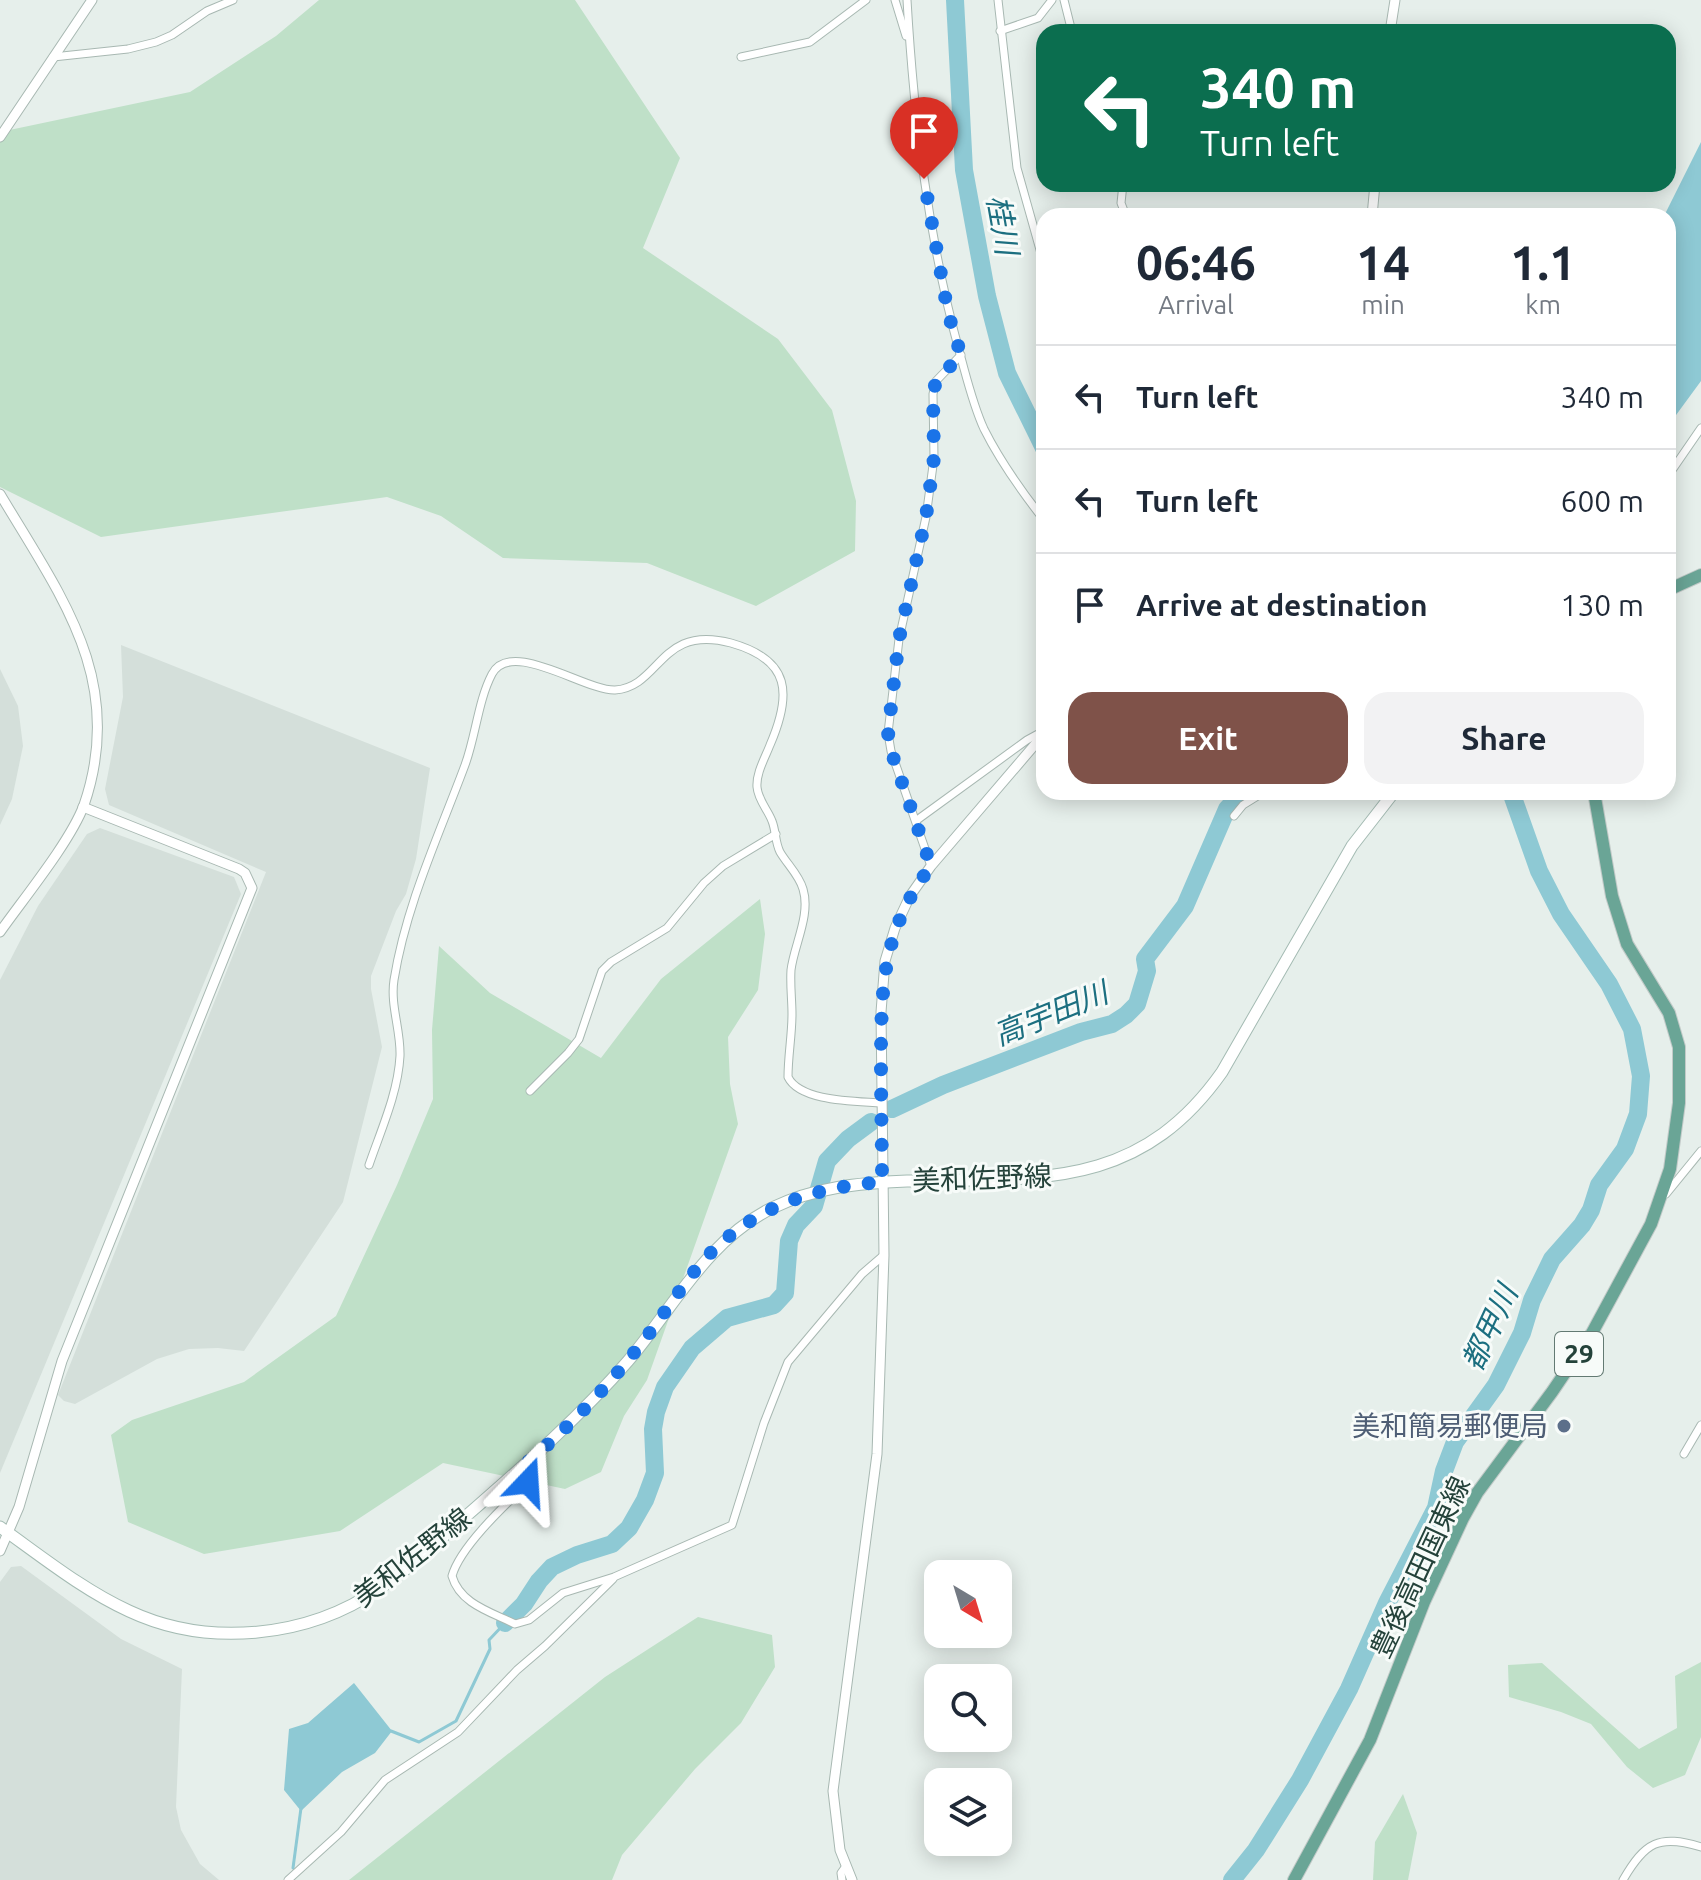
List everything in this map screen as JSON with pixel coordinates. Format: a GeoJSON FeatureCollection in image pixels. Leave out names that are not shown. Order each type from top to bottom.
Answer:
{"type":"FeatureCollection","features":[{"type":"Feature","properties":{"kind":"main road"},"geometry":{"type":"LineString","coordinates":[[1676,586],[1701,575]]}},
{"type":"Feature","properties":{"kind":"main road","name":"美和佐野線"},"geometry":{"type":"LineString","coordinates":[[5,1530],[106,1599],[130,1612],[186,1629],[244,1634],[272,1631],[328,1616],[379,1589],[558,1435],[608,1383],[715,1249],[769,1209],[827,1188],[882,1182],[1065,1175],[1110,1163],[1165,1133],[1198,1104],[1222,1072],[1352,846],[1388,800]]}},
{"type":"Feature","properties":{"kind":"main road","name":"豊後高田国東線"},"geometry":{"type":"LineString","coordinates":[[1294,1880],[1370,1740],[1424,1602],[1463,1518],[1496,1465],[1579,1354],[1637,1252],[1662,1198],[1670,1169],[1679,1103],[1679,1047],[1669,1013],[1627,944],[1612,896],[1595,800]]}},
{"type":"Feature","properties":{"kind":"street"},"geometry":{"type":"LineString","coordinates":[[0,137],[92,0]]}},
{"type":"Feature","properties":{"kind":"street"},"geometry":{"type":"LineString","coordinates":[[53,57],[128,49],[156,42],[207,11],[233,0]]}},
{"type":"Feature","properties":{"kind":"street"},"geometry":{"type":"LineString","coordinates":[[741,57],[810,42],[866,0]]}},
{"type":"Feature","properties":{"kind":"street"},"geometry":{"type":"LineString","coordinates":[[895,0],[910,49]]}},
{"type":"Feature","properties":{"kind":"street"},"geometry":{"type":"LineString","coordinates":[[907,0],[913,95],[924,179],[948,313],[984,428],[1036,508]]}},
{"type":"Feature","properties":{"kind":"street"},"geometry":{"type":"LineString","coordinates":[[998,0],[1017,168],[1036,236]]}},
{"type":"Feature","properties":{"kind":"street"},"geometry":{"type":"LineString","coordinates":[[1000,31],[1038,18],[1052,0]]}},
{"type":"Feature","properties":{"kind":"street"},"geometry":{"type":"LineString","coordinates":[[1064,0],[1070,24]]}},
{"type":"Feature","properties":{"kind":"street"},"geometry":{"type":"LineString","coordinates":[[1391,24],[1395,0]]}},
{"type":"Feature","properties":{"kind":"street"},"geometry":{"type":"LineString","coordinates":[[931,866],[891,751],[888,733],[899,639],[926,517],[934,458],[933,394],[936,381],[961,355]]}},
{"type":"Feature","properties":{"kind":"street"},"geometry":{"type":"LineString","coordinates":[[1676,464],[1701,428]]}},
{"type":"Feature","properties":{"kind":"street"},"geometry":{"type":"LineString","coordinates":[[0,494],[76,623],[86,650],[97,706],[94,765],[83,807],[63,842],[0,932]]}},
{"type":"Feature","properties":{"kind":"street"},"geometry":{"type":"LineString","coordinates":[[369,1165],[398,1075],[400,1041],[393,982],[411,913],[428,859],[467,761],[490,678],[500,664],[509,661],[531,663],[594,687],[618,690],[637,681],[673,649],[694,640],[729,643],[766,657],[780,675],[783,701],[777,729],[757,782],[757,793],[772,819],[778,846],[804,890],[805,903],[791,968],[789,1081],[797,1089],[811,1095],[881,1103]]}},
{"type":"Feature","properties":{"kind":"street"},"geometry":{"type":"LineString","coordinates":[[917,820],[1036,735]]}},
{"type":"Feature","properties":{"kind":"street"},"geometry":{"type":"LineString","coordinates":[[852,1880],[836,1833],[833,1791],[877,1454],[884,1255],[881,1012],[885,961],[902,910],[931,866],[1036,743]]}},
{"type":"Feature","properties":{"kind":"street"},"geometry":{"type":"LineString","coordinates":[[1234,816],[1251,800]]}},
{"type":"Feature","properties":{"kind":"street"},"geometry":{"type":"LineString","coordinates":[[0,1551],[62,1361],[252,888],[245,873],[239,869],[83,807]]}},
{"type":"Feature","properties":{"kind":"street"},"geometry":{"type":"LineString","coordinates":[[530,1091],[579,1039],[602,971],[611,962],[667,928],[704,883],[723,866],[776,834]]}},
{"type":"Feature","properties":{"kind":"street"},"geometry":{"type":"LineString","coordinates":[[1662,1198],[1699,1156]]}},
{"type":"Feature","properties":{"kind":"street"},"geometry":{"type":"LineString","coordinates":[[522,1467],[528,1482],[486,1526],[452,1573],[463,1597],[515,1624],[525,1623],[563,1593],[614,1577],[732,1525],[764,1423],[788,1362],[862,1274],[884,1255]]}},
{"type":"Feature","properties":{"kind":"street"},"geometry":{"type":"LineString","coordinates":[[1684,1454],[1701,1425]]}},
{"type":"Feature","properties":{"kind":"street"},"geometry":{"type":"LineString","coordinates":[[288,1880],[341,1832],[385,1780],[458,1732],[614,1577]]}},
{"type":"Feature","properties":{"kind":"street"},"geometry":{"type":"LineString","coordinates":[[1623,1880],[1634,1860],[1666,1839],[1701,1847]]}},
{"type":"Feature","properties":{"kind":"street"},"geometry":{"type":"LineString","coordinates":[[842,1880],[841,1870],[846,1866]]}},
{"type":"Feature","properties":{"kind":"shaded area"},"geometry":{"type":"Polygon","coordinates":[[[121,645],[430,768],[416,859],[406,894],[396,911],[371,976],[382,1047],[343,1202],[244,1351],[189,1349],[157,1359],[75,1404],[64,1401],[58,1395],[266,872],[109,805],[105,789],[123,697],[121,645]]]}},
{"type":"Feature","properties":{"kind":"shaded area"},"geometry":{"type":"Polygon","coordinates":[[[0,669],[18,706],[23,746],[12,799],[0,825],[0,669]]]}},
{"type":"Feature","properties":{"kind":"shaded area"},"geometry":{"type":"Polygon","coordinates":[[[100,828],[234,877],[241,894],[0,1473],[0,980],[38,906],[87,834],[100,828]]]}},
{"type":"Feature","properties":{"kind":"shaded area"},"geometry":{"type":"Polygon","coordinates":[[[21,1566],[121,1639],[182,1669],[176,1807],[181,1830],[200,1864],[219,1880],[0,1880],[0,1582],[11,1567],[21,1566]]]}},
{"type":"Feature","properties":{"kind":"green space"},"geometry":{"type":"Polygon","coordinates":[[[319,0],[575,0],[680,158],[643,248],[778,339],[832,410],[856,501],[855,551],[756,606],[647,563],[503,558],[441,516],[387,497],[101,537],[0,487],[0,132],[190,92],[276,36],[319,0]]]}},
{"type":"Feature","properties":{"kind":"green space"},"geometry":{"type":"Polygon","coordinates":[[[760,899],[765,934],[758,990],[728,1037],[730,1084],[738,1124],[647,1380],[624,1416],[601,1472],[565,1489],[443,1463],[340,1531],[204,1554],[128,1522],[111,1435],[132,1420],[244,1382],[336,1316],[433,1099],[432,1030],[439,946],[490,993],[601,1058],[661,979],[760,899]]]}},
{"type":"Feature","properties":{"kind":"green space"},"geometry":{"type":"Polygon","coordinates":[[[698,1617],[772,1635],[775,1667],[741,1723],[695,1769],[622,1855],[612,1880],[349,1880],[605,1677],[698,1617]]]}},
{"type":"Feature","properties":{"kind":"green space"},"geometry":{"type":"Polygon","coordinates":[[[1701,1662],[1701,1737],[1685,1775],[1653,1788],[1627,1767],[1591,1724],[1509,1697],[1508,1665],[1542,1663],[1639,1749],[1677,1728],[1675,1676],[1701,1662]]]}},
{"type":"Feature","properties":{"kind":"green space"},"geometry":{"type":"Polygon","coordinates":[[[1403,1794],[1417,1833],[1408,1880],[1373,1880],[1375,1842],[1403,1794]]]}},
{"type":"Feature","properties":{"kind":"water"},"geometry":{"type":"Polygon","coordinates":[[[1701,142],[1701,381],[1676,415],[1676,208],[1668,208],[1701,142]]]}},
{"type":"Feature","properties":{"kind":"water"},"geometry":{"type":"Polygon","coordinates":[[[354,1683],[392,1731],[375,1753],[342,1772],[301,1811],[284,1790],[289,1729],[308,1723],[354,1683]]]}},
{"type":"Feature","properties":{"kind":"waterway","name":"桂川"},"geometry":{"type":"LineString","coordinates":[[955,0],[964,170],[987,296],[1007,373],[1036,432]]}},
{"type":"Feature","properties":{"kind":"waterway","name":"高宇田川"},"geometry":{"type":"LineString","coordinates":[[892,1109],[943,1085],[1081,1032],[1112,1024],[1126,1015],[1137,1004],[1147,971],[1145,959],[1185,906],[1227,809],[1235,800]]}},
{"type":"Feature","properties":{"kind":"waterway","name":"都甲川"},"geometry":{"type":"LineString","coordinates":[[1232,1880],[1256,1850],[1300,1780],[1349,1689],[1387,1603],[1436,1508],[1444,1471],[1455,1442],[1496,1385],[1522,1333],[1532,1300],[1552,1259],[1591,1210],[1599,1185],[1625,1149],[1638,1114],[1641,1076],[1632,1029],[1609,984],[1561,914],[1539,871],[1514,800]]}},
{"type":"Feature","properties":{"kind":"waterway","name":"高宇田川"},"geometry":{"type":"LineString","coordinates":[[505,1623],[552,1567],[612,1544],[629,1528],[645,1500],[655,1473],[653,1429],[665,1387],[692,1348],[727,1318],[774,1305],[785,1293],[789,1241],[796,1225],[814,1206],[827,1161],[848,1139],[871,1122]]}},
{"type":"Feature","properties":{"kind":"waterway","name":"高宇田川"},"geometry":{"type":"LineString","coordinates":[[391,1731],[419,1742],[456,1721],[490,1649],[489,1640],[505,1623]]}},
{"type":"Feature","properties":{"kind":"waterway","name":"高宇田川"},"geometry":{"type":"LineString","coordinates":[[293,1868],[301,1808]]}},
{"type":"Feature","properties":{"kind":"place","name":"美和簡易郵便局"},"geometry":{"type":"Point","coordinates":[1564,1426]}},
{"type":"Feature","properties":{"kind":"route"},"geometry":{"type":"LineString","coordinates":[[528,1482],[522,1467],[579,1415],[608,1383],[701,1264],[729,1236],[769,1209],[810,1193],[846,1185],[882,1182],[881,1012],[885,961],[902,910],[931,866],[891,751],[888,733],[899,639],[926,517],[934,458],[933,394],[936,381],[961,355],[948,313],[924,179]]}}]}
